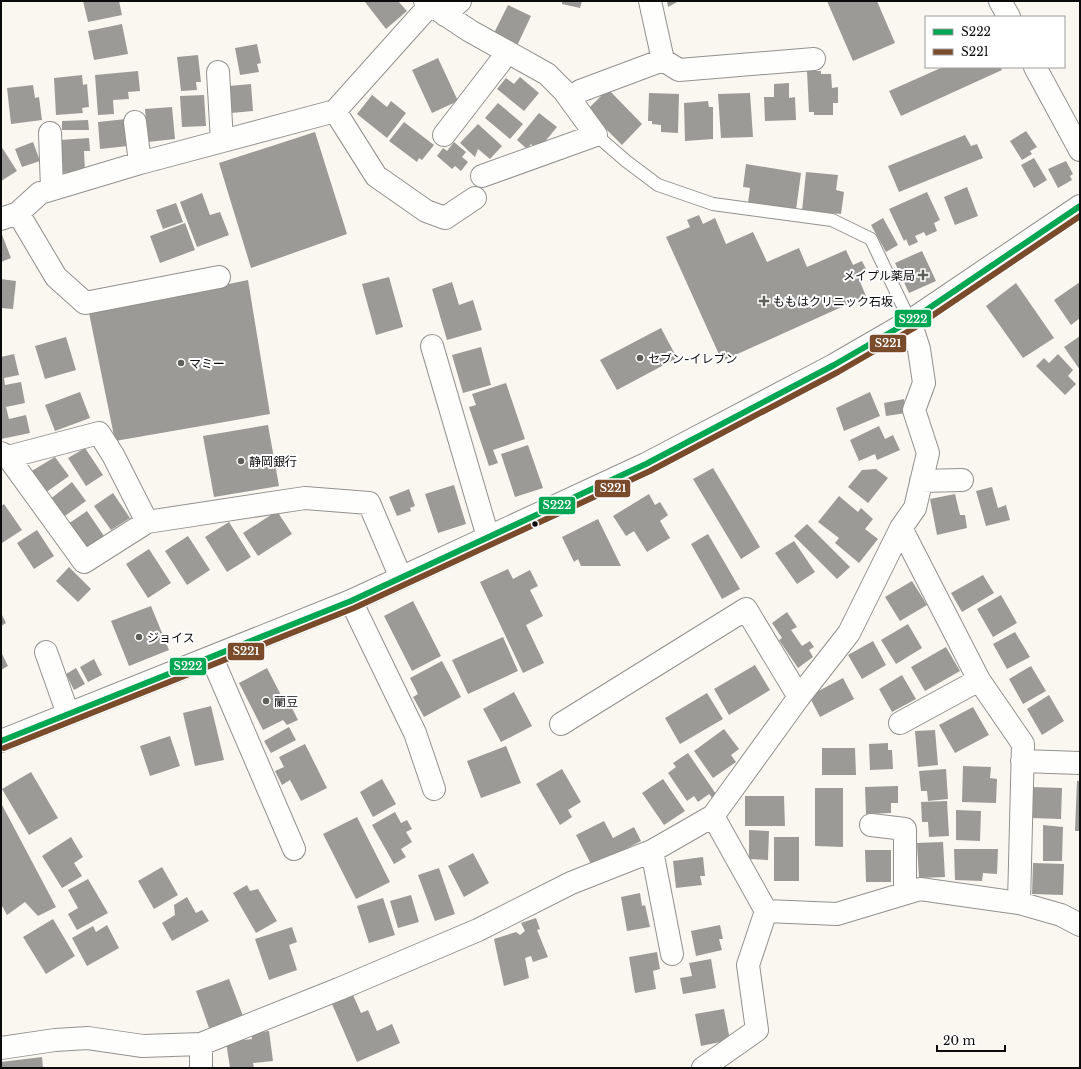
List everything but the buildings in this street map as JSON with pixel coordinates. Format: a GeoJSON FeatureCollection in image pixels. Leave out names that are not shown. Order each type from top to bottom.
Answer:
{"type":"FeatureCollection","features":[{"type":"Feature","properties":{"kind":"street"},"geometry":{"type":"LineString","coordinates":[[650,1],[663,60],[679,70],[814,59]]}},
{"type":"Feature","properties":{"kind":"street"},"geometry":{"type":"LineString","coordinates":[[1000,1],[1008,16]]}},
{"type":"Feature","properties":{"kind":"street"},"geometry":{"type":"LineString","coordinates":[[219,277],[85,302],[56,277],[10,216],[40,193],[52,189],[140,163],[335,111],[440,6],[470,31],[547,74],[564,91],[596,135],[482,176]]}},
{"type":"Feature","properties":{"kind":"street"},"geometry":{"type":"LineString","coordinates":[[444,135],[508,52]]}},
{"type":"Feature","properties":{"kind":"street"},"geometry":{"type":"LineString","coordinates":[[580,91],[663,60]]}},
{"type":"Feature","properties":{"kind":"street"},"geometry":{"type":"LineString","coordinates":[[1037,68],[1080,150]]}},
{"type":"Feature","properties":{"kind":"street"},"geometry":{"type":"LineString","coordinates":[[218,72],[222,141]]}},
{"type":"Feature","properties":{"kind":"street"},"geometry":{"type":"LineString","coordinates":[[335,111],[376,176],[426,211],[445,218],[475,198]]}},
{"type":"Feature","properties":{"kind":"street"},"geometry":{"type":"LineString","coordinates":[[135,122],[140,163]]}},
{"type":"Feature","properties":{"kind":"street"},"geometry":{"type":"LineString","coordinates":[[50,133],[52,189]]}},
{"type":"Feature","properties":{"kind":"street"},"geometry":{"type":"LineString","coordinates":[[1,741],[212,658],[351,601],[488,536],[646,464],[834,365],[910,321],[1080,206]]}},
{"type":"Feature","properties":{"kind":"street"},"geometry":{"type":"LineString","coordinates":[[1,1048],[55,1040],[88,1038],[144,1046],[200,1044],[339,989],[478,930],[571,883],[652,851],[713,816],[799,697],[849,633],[901,528],[915,508],[928,453],[914,410],[924,383],[919,349],[910,321]]}},
{"type":"Feature","properties":{"kind":"street"},"geometry":{"type":"LineString","coordinates":[[432,346],[488,536]]}},
{"type":"Feature","properties":{"kind":"street"},"geometry":{"type":"LineString","coordinates":[[147,522],[113,455],[99,433],[4,455],[84,562],[147,522],[305,498],[369,503],[401,578]]}},
{"type":"Feature","properties":{"kind":"street"},"geometry":{"type":"LineString","coordinates":[[921,481],[962,480]]}},
{"type":"Feature","properties":{"kind":"street"},"geometry":{"type":"LineString","coordinates":[[901,528],[979,680],[1023,744],[1019,903]]}},
{"type":"Feature","properties":{"kind":"street"},"geometry":{"type":"LineString","coordinates":[[351,601],[415,733],[434,789]]}},
{"type":"Feature","properties":{"kind":"street"},"geometry":{"type":"LineString","coordinates":[[560,724],[746,609],[799,697]]}},
{"type":"Feature","properties":{"kind":"street"},"geometry":{"type":"LineString","coordinates":[[46,652],[68,714]]}},
{"type":"Feature","properties":{"kind":"street"},"geometry":{"type":"LineString","coordinates":[[212,658],[294,849]]}},
{"type":"Feature","properties":{"kind":"street"},"geometry":{"type":"LineString","coordinates":[[900,723],[979,680]]}},
{"type":"Feature","properties":{"kind":"street"},"geometry":{"type":"LineString","coordinates":[[1022,761],[1080,763]]}},
{"type":"Feature","properties":{"kind":"street"},"geometry":{"type":"LineString","coordinates":[[703,1068],[757,1030],[748,965],[766,911],[713,816]]}},
{"type":"Feature","properties":{"kind":"street"},"geometry":{"type":"LineString","coordinates":[[871,825],[905,829],[905,893]]}},
{"type":"Feature","properties":{"kind":"street"},"geometry":{"type":"LineString","coordinates":[[652,851],[672,954]]}},
{"type":"Feature","properties":{"kind":"street"},"geometry":{"type":"LineString","coordinates":[[766,911],[838,914],[920,889],[1019,903],[1061,915],[1080,924]]}},
{"type":"Feature","properties":{"kind":"street"},"geometry":{"type":"LineString","coordinates":[[200,1044],[201,1068]]}},
{"type":"Feature","properties":{"kind":"lane"},"geometry":{"type":"LineString","coordinates":[[596,135],[626,162],[658,185],[712,204],[832,220],[871,239],[910,321]]}},
{"type":"Feature","properties":{"kind":"transit line","name":"S222"},"geometry":{"type":"LineString","coordinates":[[1,741],[351,601],[646,464],[834,365],[910,321],[1080,206]]}},
{"type":"Feature","properties":{"kind":"transit line","name":"S221"},"geometry":{"type":"LineString","coordinates":[[4,748],[354,608],[650,471],[838,372],[914,328],[1080,216]]}},
{"type":"Feature","properties":{"kind":"place","name":"メイプル薬局"},"geometry":{"type":"Point","coordinates":[923,275]}},
{"type":"Feature","properties":{"kind":"place","name":"ももはクリニック石坂"},"geometry":{"type":"Point","coordinates":[764,301]}},
{"type":"Feature","properties":{"kind":"place","name":"セブン-イレブン"},"geometry":{"type":"Point","coordinates":[640,358]}},
{"type":"Feature","properties":{"kind":"place","name":"マミー"},"geometry":{"type":"Point","coordinates":[181,363]}},
{"type":"Feature","properties":{"kind":"place","name":"静岡銀行"},"geometry":{"type":"Point","coordinates":[241,461]}},
{"type":"Feature","properties":{"kind":"place","name":"ジョイス"},"geometry":{"type":"Point","coordinates":[139,637]}},
{"type":"Feature","properties":{"kind":"place","name":"蘭豆"},"geometry":{"type":"Point","coordinates":[266,701]}}]}
